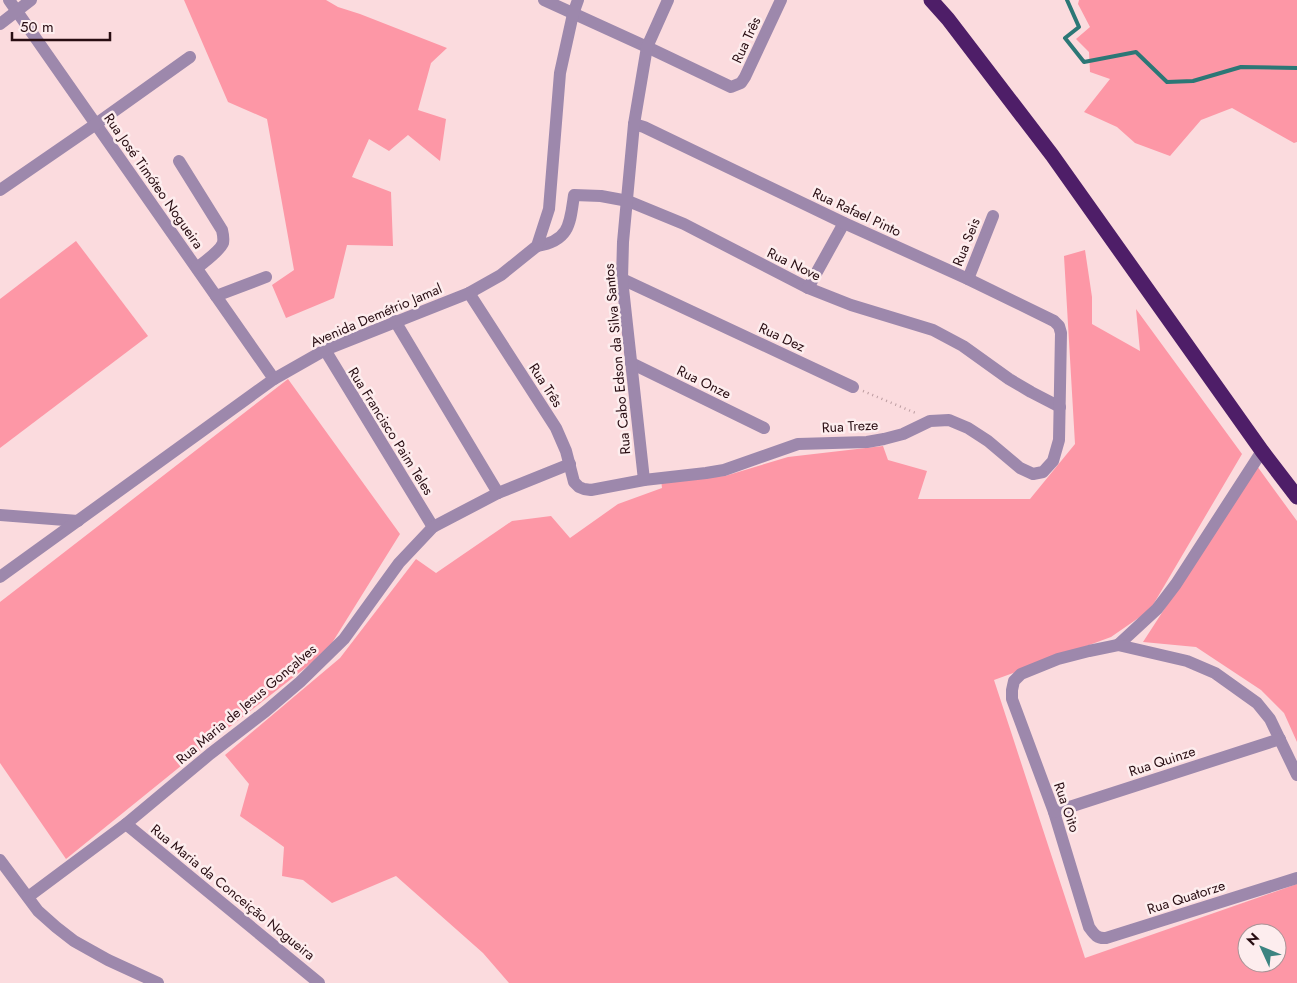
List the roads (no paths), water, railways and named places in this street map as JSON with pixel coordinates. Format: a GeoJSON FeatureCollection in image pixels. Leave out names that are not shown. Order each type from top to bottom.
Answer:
{"type":"FeatureCollection","features":[{"type":"Feature","properties":{"kind":"highway"},"geometry":{"type":"LineString","coordinates":[[931,0],[948,19],[1052,155],[1262,451],[1296,495]]}},
{"type":"Feature","properties":{"kind":"street","name":"Rua José Timóteo Nogueira"},"geometry":{"type":"LineString","coordinates":[[9,0],[274,379]]}},
{"type":"Feature","properties":{"kind":"street"},"geometry":{"type":"LineString","coordinates":[[0,24],[32,0]]}},
{"type":"Feature","properties":{"kind":"street"},"geometry":{"type":"LineString","coordinates":[[544,0],[647,46]]}},
{"type":"Feature","properties":{"kind":"street"},"geometry":{"type":"LineString","coordinates":[[537,246],[549,209],[560,73],[573,14],[578,0]]}},
{"type":"Feature","properties":{"kind":"street","name":"Rua Cabo Edson da Silva Santos"},"geometry":{"type":"LineString","coordinates":[[644,480],[622,279],[623,242],[634,124],[647,46],[668,0]]}},
{"type":"Feature","properties":{"kind":"street","name":"Rua Três"},"geometry":{"type":"LineString","coordinates":[[647,46],[731,87],[736,86],[745,77],[781,0]]}},
{"type":"Feature","properties":{"kind":"street"},"geometry":{"type":"LineString","coordinates":[[0,190],[190,57]]}},
{"type":"Feature","properties":{"kind":"street","name":"Rua Rafael Pinto"},"geometry":{"type":"LineString","coordinates":[[634,124],[644,127],[1046,317],[1054,321],[1061,333]]}},
{"type":"Feature","properties":{"kind":"street"},"geometry":{"type":"LineString","coordinates":[[179,161],[222,230],[224,238],[219,250],[196,268]]}},
{"type":"Feature","properties":{"kind":"street","name":"Rua Nove"},"geometry":{"type":"LineString","coordinates":[[537,246],[548,244],[561,237],[570,223],[574,194],[628,201],[684,224],[808,288],[851,305],[933,330],[963,346],[1017,383],[1060,407]]}},
{"type":"Feature","properties":{"kind":"street","name":"Rua Seis"},"geometry":{"type":"LineString","coordinates":[[968,279],[993,216]]}},
{"type":"Feature","properties":{"kind":"street"},"geometry":{"type":"LineString","coordinates":[[808,288],[844,223]]}},
{"type":"Feature","properties":{"kind":"street","name":"Avenida Demétrio Jamal"},"geometry":{"type":"LineString","coordinates":[[0,577],[274,379],[325,350],[469,293],[501,275],[537,246]]}},
{"type":"Feature","properties":{"kind":"street"},"geometry":{"type":"LineString","coordinates":[[216,296],[266,276]]}},
{"type":"Feature","properties":{"kind":"street","name":"Rua Dez"},"geometry":{"type":"LineString","coordinates":[[622,279],[853,387]]}},
{"type":"Feature","properties":{"kind":"street","name":"Rua Três"},"geometry":{"type":"LineString","coordinates":[[469,293],[556,428],[570,464],[574,482],[579,487],[591,490]]}},
{"type":"Feature","properties":{"kind":"street"},"geometry":{"type":"LineString","coordinates":[[395,321],[498,493]]}},
{"type":"Feature","properties":{"kind":"street","name":"Rua Treze"},"geometry":{"type":"LineString","coordinates":[[591,490],[644,480],[724,470],[798,444],[867,442],[884,439],[903,434],[930,421],[949,420],[968,428],[988,441],[1020,468],[1033,474],[1043,472],[1052,461],[1059,440],[1061,333]]}},
{"type":"Feature","properties":{"kind":"street","name":"Rua Francisco Paim Teles"},"geometry":{"type":"LineString","coordinates":[[325,350],[433,527]]}},
{"type":"Feature","properties":{"kind":"street","name":"Rua Onze"},"geometry":{"type":"LineString","coordinates":[[631,364],[764,428]]}},
{"type":"Feature","properties":{"kind":"street"},"geometry":{"type":"LineString","coordinates":[[1118,646],[1156,609],[1176,584],[1262,451]]}},
{"type":"Feature","properties":{"kind":"street","name":"Rua Maria de Jesus Gonçalves"},"geometry":{"type":"LineString","coordinates":[[28,898],[126,824],[210,754],[266,711],[328,656],[344,639],[399,562],[433,527],[498,493],[570,464]]}},
{"type":"Feature","properties":{"kind":"street"},"geometry":{"type":"LineString","coordinates":[[0,515],[78,521]]}},
{"type":"Feature","properties":{"kind":"street"},"geometry":{"type":"LineString","coordinates":[[1118,646],[1186,661],[1215,673],[1257,703],[1270,720],[1297,775]]}},
{"type":"Feature","properties":{"kind":"street","name":"Rua Oito"},"geometry":{"type":"LineString","coordinates":[[1089,927],[1054,812],[1012,699],[1012,690],[1014,681],[1021,674],[1058,659],[1118,646]]}},
{"type":"Feature","properties":{"kind":"street","name":"Rua Quinze"},"geometry":{"type":"LineString","coordinates":[[1054,812],[1280,739]]}},
{"type":"Feature","properties":{"kind":"street","name":"Rua Maria da Conceição Nogueira"},"geometry":{"type":"LineString","coordinates":[[126,824],[319,983]]}},
{"type":"Feature","properties":{"kind":"street"},"geometry":{"type":"LineString","coordinates":[[0,860],[38,911],[74,941],[154,982]]}},
{"type":"Feature","properties":{"kind":"street","name":"Rua Quatorze"},"geometry":{"type":"LineString","coordinates":[[1089,927],[1095,936],[1101,939],[1106,938],[1297,878]]}},
{"type":"Feature","properties":{"kind":"waterway"},"geometry":{"type":"LineString","coordinates":[[1067,0],[1079,27],[1065,38],[1084,62],[1136,52],[1167,82],[1193,81],[1241,67],[1297,68]]}}]}
